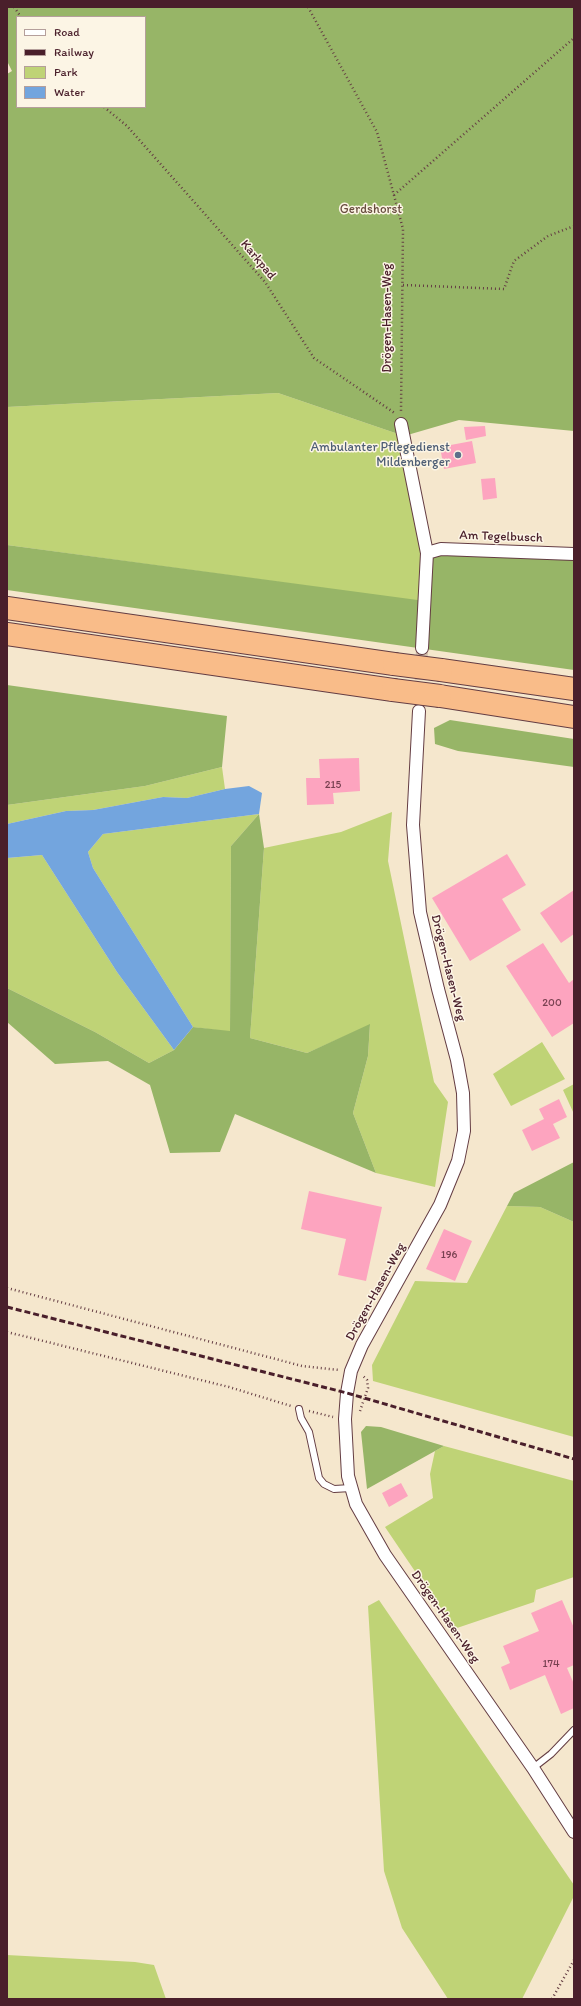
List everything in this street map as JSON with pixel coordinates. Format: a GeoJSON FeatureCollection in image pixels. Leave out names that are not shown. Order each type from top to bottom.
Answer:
{"type":"FeatureCollection","features":[{"type":"Feature","properties":{"kind":"highway"},"geometry":{"type":"LineString","coordinates":[[7,608],[574,689]]}},
{"type":"Feature","properties":{"kind":"highway"},"geometry":{"type":"LineString","coordinates":[[7,634],[574,716]]}},
{"type":"Feature","properties":{"kind":"street"},"geometry":{"type":"LineString","coordinates":[[401,420],[427,553],[422,648]]}},
{"type":"Feature","properties":{"kind":"street","name":"Am Tegelbusch"},"geometry":{"type":"LineString","coordinates":[[427,553],[441,549],[574,554]]}},
{"type":"Feature","properties":{"kind":"street","name":"Drögen-Hasen-Weg"},"geometry":{"type":"LineString","coordinates":[[419,711],[413,826],[420,912],[438,989],[457,1060],[463,1093],[464,1131],[458,1161],[440,1205],[362,1345],[351,1371],[347,1393],[345,1419],[346,1459],[351,1488],[360,1502],[369,1529],[414,1597],[534,1768],[574,1832]]}},
{"type":"Feature","properties":{"kind":"lane"},"geometry":{"type":"LineString","coordinates":[[299,1409],[301,1418],[309,1432],[319,1478],[324,1484],[334,1489],[351,1488]]}},
{"type":"Feature","properties":{"kind":"lane"},"geometry":{"type":"LineString","coordinates":[[534,1768],[551,1754],[574,1730]]}},
{"type":"Feature","properties":{"kind":"path"},"geometry":{"type":"LineString","coordinates":[[14,7],[20,16]]}},
{"type":"Feature","properties":{"kind":"path","name":"Drögen-Hasen-Weg"},"geometry":{"type":"LineString","coordinates":[[308,7],[377,132],[402,229],[401,420]]}},
{"type":"Feature","properties":{"kind":"path"},"geometry":{"type":"LineString","coordinates":[[394,195],[574,38]]}},
{"type":"Feature","properties":{"kind":"path","name":"Karkpad"},"geometry":{"type":"LineString","coordinates":[[105,108],[127,126],[265,282],[314,358],[401,420]]}},
{"type":"Feature","properties":{"kind":"path"},"geometry":{"type":"LineString","coordinates":[[402,286],[504,289],[514,262],[548,236],[574,226]]}},
{"type":"Feature","properties":{"kind":"path"},"geometry":{"type":"LineString","coordinates":[[7,1288],[302,1366],[351,1371]]}},
{"type":"Feature","properties":{"kind":"path"},"geometry":{"type":"LineString","coordinates":[[7,1332],[229,1387],[299,1409],[345,1419]]}},
{"type":"Feature","properties":{"kind":"path"},"geometry":{"type":"LineString","coordinates":[[552,1999],[574,1960]]}},
{"type":"Feature","properties":{"kind":"green space","name":"Gerdshorst"},"geometry":{"type":"Polygon","coordinates":[[[7,7],[574,7],[574,431],[459,420],[404,436],[278,393],[7,407],[7,74],[12,71],[7,61],[7,7]]]}},
{"type":"Feature","properties":{"kind":"green space"},"geometry":{"type":"Polygon","coordinates":[[[278,393],[404,436],[427,553],[425,602],[7,545],[7,407],[278,393]]]}},
{"type":"Feature","properties":{"kind":"green space"},"geometry":{"type":"Polygon","coordinates":[[[7,545],[425,601],[427,553],[574,554],[574,670],[7,590],[7,545]]]}},
{"type":"Feature","properties":{"kind":"green space"},"geometry":{"type":"Polygon","coordinates":[[[7,685],[227,716],[222,767],[145,786],[7,805],[7,685]]]}},
{"type":"Feature","properties":{"kind":"green space"},"geometry":{"type":"Polygon","coordinates":[[[450,720],[574,739],[574,767],[458,751],[435,744],[434,728],[450,720]]]}},
{"type":"Feature","properties":{"kind":"green space"},"geometry":{"type":"Polygon","coordinates":[[[222,767],[225,789],[187,798],[163,797],[93,810],[66,811],[7,824],[7,805],[145,786],[222,767]]]}},
{"type":"Feature","properties":{"kind":"green space"},"geometry":{"type":"Polygon","coordinates":[[[392,812],[388,861],[434,1082],[448,1102],[435,1187],[376,1173],[353,1113],[368,1056],[370,1025],[307,1053],[250,1038],[264,848],[341,832],[392,812]]]}},
{"type":"Feature","properties":{"kind":"green space"},"geometry":{"type":"Polygon","coordinates":[[[259,814],[231,846],[230,1032],[193,1027],[93,868],[88,852],[103,834],[259,814]]]}},
{"type":"Feature","properties":{"kind":"green space"},"geometry":{"type":"Polygon","coordinates":[[[259,814],[264,848],[250,1038],[307,1053],[370,1024],[368,1056],[353,1113],[376,1173],[235,1114],[220,1152],[170,1153],[150,1085],[108,1061],[55,1064],[7,1022],[7,988],[95,1032],[149,1063],[174,1050],[193,1027],[230,1031],[231,846],[259,814]]]}},
{"type":"Feature","properties":{"kind":"green space"},"geometry":{"type":"Polygon","coordinates":[[[42,855],[117,972],[174,1050],[149,1063],[95,1032],[7,988],[7,858],[42,855]]]}},
{"type":"Feature","properties":{"kind":"green space"},"geometry":{"type":"Polygon","coordinates":[[[542,1042],[565,1079],[511,1106],[493,1074],[542,1042]]]}},
{"type":"Feature","properties":{"kind":"green space"},"geometry":{"type":"Polygon","coordinates":[[[574,1084],[574,1114],[563,1090],[574,1084]]]}},
{"type":"Feature","properties":{"kind":"green space"},"geometry":{"type":"Polygon","coordinates":[[[574,1162],[574,1222],[540,1207],[507,1206],[514,1193],[574,1162]]]}},
{"type":"Feature","properties":{"kind":"green space"},"geometry":{"type":"Polygon","coordinates":[[[507,1206],[540,1207],[574,1222],[574,1437],[373,1381],[372,1365],[415,1281],[467,1283],[507,1206]]]}},
{"type":"Feature","properties":{"kind":"green space"},"geometry":{"type":"Polygon","coordinates":[[[366,1426],[381,1427],[444,1446],[367,1489],[361,1432],[366,1426]]]}},
{"type":"Feature","properties":{"kind":"green space"},"geometry":{"type":"Polygon","coordinates":[[[444,1446],[574,1481],[574,1577],[536,1590],[534,1602],[454,1629],[385,1527],[433,1498],[430,1474],[435,1451],[444,1446]]]}},
{"type":"Feature","properties":{"kind":"green space"},"geometry":{"type":"Polygon","coordinates":[[[379,1600],[574,1885],[574,1896],[522,1999],[448,1999],[402,1928],[384,1871],[368,1606],[379,1600]]]}},
{"type":"Feature","properties":{"kind":"green space"},"geometry":{"type":"Polygon","coordinates":[[[7,1955],[135,1962],[154,1965],[166,1999],[7,1999],[7,1955]]]}},
{"type":"Feature","properties":{"kind":"water"},"geometry":{"type":"Polygon","coordinates":[[[249,786],[262,793],[259,814],[103,834],[88,852],[93,868],[193,1027],[174,1050],[117,972],[42,855],[7,858],[7,824],[66,811],[93,810],[163,797],[187,798],[225,789],[249,786]]]}},
{"type":"Feature","properties":{"kind":"building"},"geometry":{"type":"Polygon","coordinates":[[[485,426],[486,436],[466,440],[464,427],[485,426]]]}},
{"type":"Feature","properties":{"kind":"building","name":"Ambulanter Pflegedienst Mildenberger"},"geometry":{"type":"Polygon","coordinates":[[[472,441],[476,463],[444,469],[440,447],[472,441]]]}},
{"type":"Feature","properties":{"kind":"building"},"geometry":{"type":"Polygon","coordinates":[[[495,478],[497,498],[483,500],[481,479],[495,478]]]}},
{"type":"Feature","properties":{"kind":"building"},"geometry":{"type":"Polygon","coordinates":[[[359,758],[360,791],[333,793],[334,804],[307,805],[306,778],[320,778],[319,759],[359,758]]]}},
{"type":"Feature","properties":{"kind":"building"},"geometry":{"type":"Polygon","coordinates":[[[507,854],[526,885],[502,899],[521,930],[470,961],[432,898],[507,854]]]}},
{"type":"Feature","properties":{"kind":"building"},"geometry":{"type":"Polygon","coordinates":[[[574,890],[574,934],[561,943],[540,913],[574,890]]]}},
{"type":"Feature","properties":{"kind":"building"},"geometry":{"type":"Polygon","coordinates":[[[543,943],[569,983],[574,979],[574,1023],[552,1037],[506,966],[543,943]]]}},
{"type":"Feature","properties":{"kind":"building"},"geometry":{"type":"Polygon","coordinates":[[[559,1099],[567,1117],[553,1124],[560,1138],[532,1151],[522,1130],[544,1119],[539,1109],[559,1099]]]}},
{"type":"Feature","properties":{"kind":"building"},"geometry":{"type":"Polygon","coordinates":[[[309,1191],[382,1207],[366,1281],[338,1275],[346,1239],[301,1229],[309,1191]]]}},
{"type":"Feature","properties":{"kind":"building"},"geometry":{"type":"Polygon","coordinates":[[[444,1229],[472,1241],[455,1281],[426,1269],[444,1229]]]}},
{"type":"Feature","properties":{"kind":"building"},"geometry":{"type":"Polygon","coordinates":[[[401,1483],[408,1496],[389,1507],[382,1493],[401,1483]]]}},
{"type":"Feature","properties":{"kind":"building"},"geometry":{"type":"Polygon","coordinates":[[[562,1600],[574,1628],[574,1665],[567,1668],[574,1684],[574,1708],[561,1714],[545,1675],[510,1690],[501,1667],[510,1663],[503,1646],[539,1631],[531,1613],[562,1600]]]}},
{"type":"Feature","properties":{"kind":"tunnel"},"geometry":{"type":"LineString","coordinates":[[420,698],[422,648]]}},
{"type":"Feature","properties":{"kind":"railway"},"geometry":{"type":"LineString","coordinates":[[7,1307],[347,1393],[574,1459]]}},
{"type":"Feature","properties":{"kind":"place","name":"Ambulanter Pflegedienst Mildenberger"},"geometry":{"type":"Point","coordinates":[458,455]}}]}
